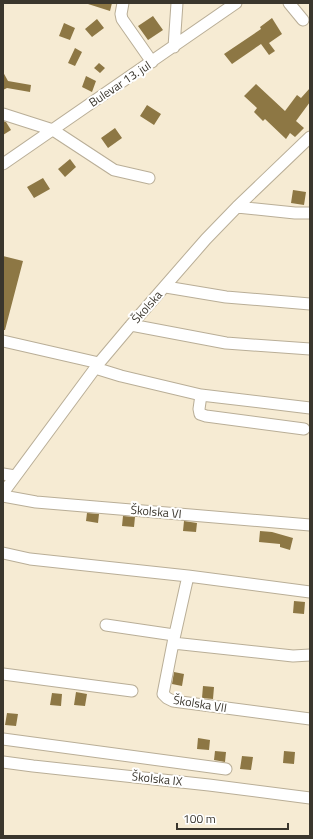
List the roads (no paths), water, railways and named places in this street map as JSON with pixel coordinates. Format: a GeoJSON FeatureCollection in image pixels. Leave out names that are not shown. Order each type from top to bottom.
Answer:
{"type":"FeatureCollection","features":[{"type":"Feature","properties":{"kind":"street"},"geometry":{"type":"LineString","coordinates":[[123,3],[121,14],[122,18],[152,62]]}},
{"type":"Feature","properties":{"kind":"street"},"geometry":{"type":"LineString","coordinates":[[174,47],[177,3]]}},
{"type":"Feature","properties":{"kind":"street","name":"Bulevar 13. jul"},"geometry":{"type":"LineString","coordinates":[[3,164],[236,3]]}},
{"type":"Feature","properties":{"kind":"street"},"geometry":{"type":"LineString","coordinates":[[289,3],[303,20]]}},
{"type":"Feature","properties":{"kind":"street"},"geometry":{"type":"LineString","coordinates":[[3,114],[53,130],[114,170],[149,178]]}},
{"type":"Feature","properties":{"kind":"street","name":"Školska"},"geometry":{"type":"LineString","coordinates":[[3,493],[97,365],[131,325],[166,287],[206,239],[310,137]]}},
{"type":"Feature","properties":{"kind":"street"},"geometry":{"type":"LineString","coordinates":[[237,207],[295,213],[310,213]]}},
{"type":"Feature","properties":{"kind":"street"},"geometry":{"type":"LineString","coordinates":[[166,287],[226,297],[310,304]]}},
{"type":"Feature","properties":{"kind":"street"},"geometry":{"type":"LineString","coordinates":[[131,325],[226,343],[310,349]]}},
{"type":"Feature","properties":{"kind":"street"},"geometry":{"type":"LineString","coordinates":[[3,341],[97,365],[121,376],[201,395],[310,408]]}},
{"type":"Feature","properties":{"kind":"street"},"geometry":{"type":"LineString","coordinates":[[201,395],[199,409],[200,414],[206,416],[304,429]]}},
{"type":"Feature","properties":{"kind":"street"},"geometry":{"type":"LineString","coordinates":[[3,474],[15,476]]}},
{"type":"Feature","properties":{"kind":"street","name":"Školska VI"},"geometry":{"type":"LineString","coordinates":[[3,496],[36,502],[310,525]]}},
{"type":"Feature","properties":{"kind":"street"},"geometry":{"type":"LineString","coordinates":[[3,553],[30,560],[188,576],[310,592]]}},
{"type":"Feature","properties":{"kind":"street","name":"Školska VII"},"geometry":{"type":"LineString","coordinates":[[188,576],[164,694],[167,698],[172,701],[310,719]]}},
{"type":"Feature","properties":{"kind":"street"},"geometry":{"type":"LineString","coordinates":[[106,625],[174,639],[293,656],[310,656]]}},
{"type":"Feature","properties":{"kind":"street"},"geometry":{"type":"LineString","coordinates":[[3,674],[132,691]]}},
{"type":"Feature","properties":{"kind":"street"},"geometry":{"type":"LineString","coordinates":[[3,739],[226,769]]}},
{"type":"Feature","properties":{"kind":"street","name":"Školska IX"},"geometry":{"type":"LineString","coordinates":[[3,762],[310,798]]}}]}
